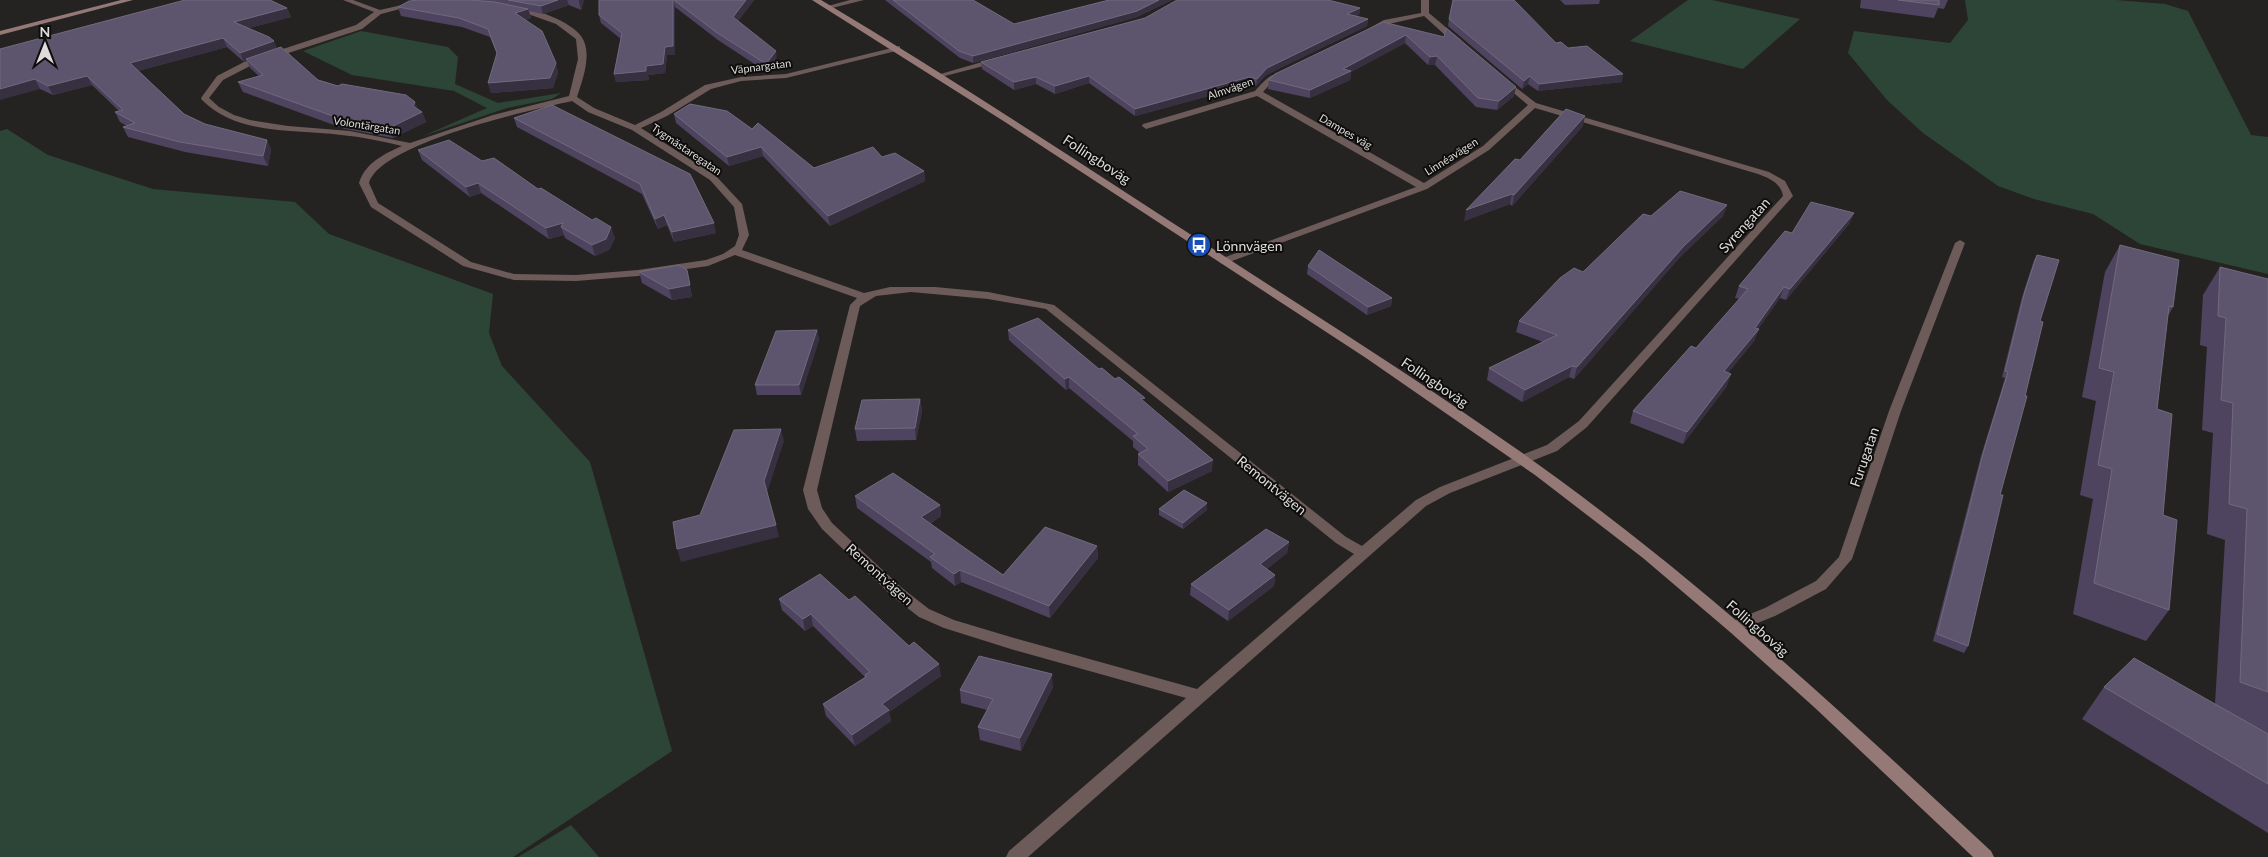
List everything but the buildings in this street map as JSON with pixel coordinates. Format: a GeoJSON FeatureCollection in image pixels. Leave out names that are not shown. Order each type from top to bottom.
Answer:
{"type":"FeatureCollection","features":[{"type":"Feature","properties":{"kind":"main road"},"geometry":{"type":"LineString","coordinates":[[0,33],[129,0]]}},
{"type":"Feature","properties":{"kind":"main road","name":"Follingboväg"},"geometry":{"type":"LineString","coordinates":[[816,0],[941,75],[1522,459],[1646,553],[1735,626],[1805,688],[1985,857]]}},
{"type":"Feature","properties":{"kind":"street"},"geometry":{"type":"LineString","coordinates":[[347,0],[379,12],[426,3]]}},
{"type":"Feature","properties":{"kind":"street"},"geometry":{"type":"LineString","coordinates":[[828,7],[860,0]]}},
{"type":"Feature","properties":{"kind":"street"},"geometry":{"type":"LineString","coordinates":[[1425,0],[1425,14]]}},
{"type":"Feature","properties":{"kind":"street"},"geometry":{"type":"LineString","coordinates":[[413,146],[514,111],[573,98],[579,78],[582,51],[579,38],[563,26],[539,14],[506,4]]}},
{"type":"Feature","properties":{"kind":"street","name":"Volontärgatan"},"geometry":{"type":"LineString","coordinates":[[379,12],[359,27],[233,71],[220,78],[210,89],[206,98],[211,107],[221,112],[266,125],[340,132],[413,146]]}},
{"type":"Feature","properties":{"kind":"street"},"geometry":{"type":"LineString","coordinates":[[1361,35],[1387,22],[1425,14]]}},
{"type":"Feature","properties":{"kind":"street"},"geometry":{"type":"LineString","coordinates":[[1425,14],[1467,49]]}},
{"type":"Feature","properties":{"kind":"street","name":"Väpnargatan"},"geometry":{"type":"LineString","coordinates":[[635,128],[664,114],[708,87],[741,79],[786,76],[897,48]]}},
{"type":"Feature","properties":{"kind":"street"},"geometry":{"type":"LineString","coordinates":[[941,75],[1008,57]]}},
{"type":"Feature","properties":{"kind":"street","name":"Almvägen"},"geometry":{"type":"LineString","coordinates":[[1146,126],[1258,93],[1270,79],[1295,68]]}},
{"type":"Feature","properties":{"kind":"street"},"geometry":{"type":"LineString","coordinates":[[1496,73],[1533,105]]}},
{"type":"Feature","properties":{"kind":"street","name":"Dampes väg"},"geometry":{"type":"LineString","coordinates":[[1258,93],[1424,188]]}},
{"type":"Feature","properties":{"kind":"street","name":"Tygmästaregatan"},"geometry":{"type":"LineString","coordinates":[[573,98],[591,110],[635,128],[654,142],[699,168],[730,195],[739,206],[744,221],[744,235],[739,248],[734,251]]}},
{"type":"Feature","properties":{"kind":"street","name":"Linnéavägen"},"geometry":{"type":"LineString","coordinates":[[1224,261],[1424,188],[1486,148],[1533,105]]}},
{"type":"Feature","properties":{"kind":"street","name":"Syrengatan"},"geometry":{"type":"LineString","coordinates":[[1522,459],[1552,448],[1583,424],[1788,196],[1786,188],[1776,179],[1761,172],[1533,105]]}},
{"type":"Feature","properties":{"kind":"street","name":"Volontärgatan"},"geometry":{"type":"LineString","coordinates":[[413,146],[390,155],[368,172],[364,183],[368,194],[374,205],[467,264],[514,277],[576,278],[638,273],[708,263],[734,251]]}},
{"type":"Feature","properties":{"kind":"street","name":"Furugatan"},"geometry":{"type":"LineString","coordinates":[[1735,626],[1770,612],[1821,585],[1845,559],[1895,411],[1960,243]]}},
{"type":"Feature","properties":{"kind":"street"},"geometry":{"type":"LineString","coordinates":[[734,251],[864,297]]}},
{"type":"Feature","properties":{"kind":"street","name":"Remontvägen"},"geometry":{"type":"LineString","coordinates":[[1198,695],[1005,641],[949,624],[924,613],[897,592],[827,526],[815,509],[810,490],[855,305],[864,297],[875,292],[916,289],[1031,302],[1050,307],[1341,540],[1363,553]]}},
{"type":"Feature","properties":{"kind":"street"},"geometry":{"type":"LineString","coordinates":[[1016,857],[1198,695],[1421,503],[1445,490],[1493,473],[1522,459]]}},
{"type":"Feature","properties":{"kind":"green space"},"geometry":{"type":"Polygon","coordinates":[[[1688,0],[1712,0],[1800,19],[1743,69],[1630,41],[1688,0]]]}},
{"type":"Feature","properties":{"kind":"green space"},"geometry":{"type":"Polygon","coordinates":[[[1965,0],[2116,0],[2165,4],[2188,11],[2251,135],[2268,137],[2268,274],[2140,244],[2093,214],[2034,199],[1998,186],[1923,133],[1887,100],[1848,53],[1854,31],[1950,43],[1968,20],[1965,0]]]}},
{"type":"Feature","properties":{"kind":"green space"},"geometry":{"type":"Polygon","coordinates":[[[361,31],[448,47],[458,57],[455,84],[498,103],[561,93],[552,99],[507,108],[423,136],[487,108],[454,91],[352,75],[303,51],[361,31]]]}},
{"type":"Feature","properties":{"kind":"green space"},"geometry":{"type":"Polygon","coordinates":[[[7,129],[48,155],[153,189],[295,202],[329,234],[493,294],[489,333],[502,366],[590,462],[672,751],[513,857],[0,857],[0,131],[7,129]]]}},
{"type":"Feature","properties":{"kind":"green space"},"geometry":{"type":"Polygon","coordinates":[[[571,825],[599,857],[518,857],[571,825]]]}},
{"type":"Feature","properties":{"kind":"place","name":"Lönnvägen"},"geometry":{"type":"Point","coordinates":[1199,245]}}]}
